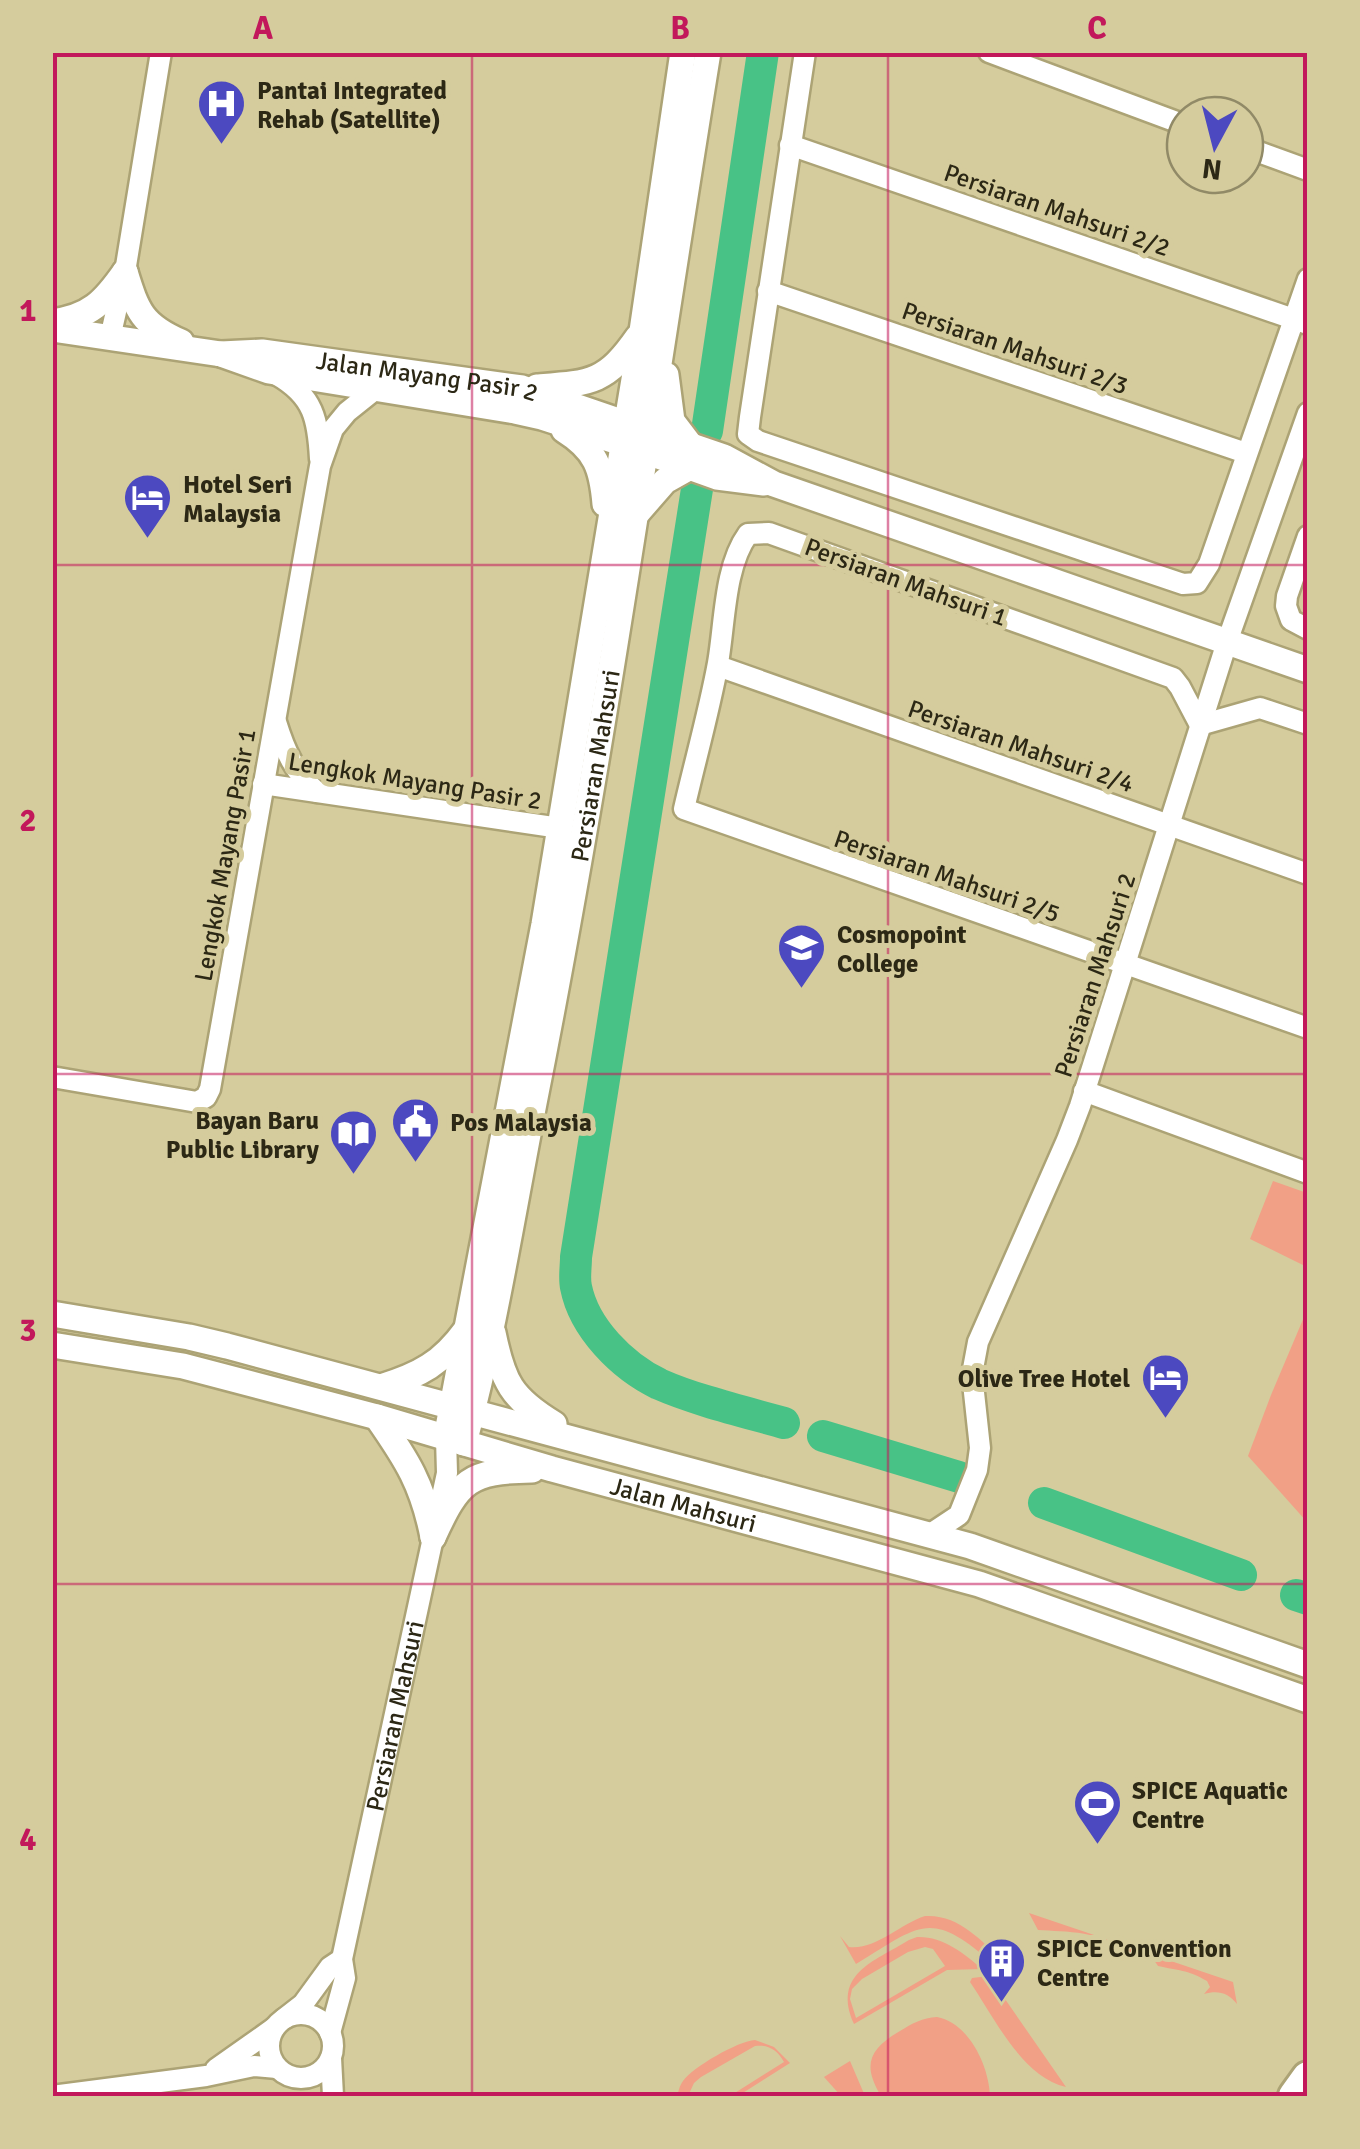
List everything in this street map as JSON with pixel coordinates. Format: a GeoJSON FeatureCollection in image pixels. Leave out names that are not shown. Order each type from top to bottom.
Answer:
{"type":"FeatureCollection","features":[{"type":"Feature","properties":{"kind":"main road"},"geometry":{"type":"LineString","coordinates":[[1296,2096],[1308,2078]]}},
{"type":"Feature","properties":{"kind":"street"},"geometry":{"type":"LineString","coordinates":[[110,338],[125,272],[161,52]]}},
{"type":"Feature","properties":{"kind":"street","name":"Persiaran Mahsuri"},"geometry":{"type":"LineString","coordinates":[[653,331],[683,52]]}},
{"type":"Feature","properties":{"kind":"street","name":"Persiaran Mahsuri"},"geometry":{"type":"LineString","coordinates":[[479,1326],[608,534],[635,438],[708,52]]}},
{"type":"Feature","properties":{"kind":"street"},"geometry":{"type":"LineString","coordinates":[[806,52],[748,434],[758,440],[1184,584],[1198,583],[1209,564],[1246,453],[1301,321],[1308,279]]}},
{"type":"Feature","properties":{"kind":"street"},"geometry":{"type":"LineString","coordinates":[[989,52],[1165,117]]}},
{"type":"Feature","properties":{"kind":"street","name":"Persiaran Mahsuri 2/2"},"geometry":{"type":"LineString","coordinates":[[790,144],[1301,321]]}},
{"type":"Feature","properties":{"kind":"street"},"geometry":{"type":"LineString","coordinates":[[1265,154],[1308,170]]}},
{"type":"Feature","properties":{"kind":"street"},"geometry":{"type":"LineString","coordinates":[[52,326],[87,313],[106,299],[125,272]]}},
{"type":"Feature","properties":{"kind":"street"},"geometry":{"type":"LineString","coordinates":[[125,272],[136,310],[167,336],[212,353]]}},
{"type":"Feature","properties":{"kind":"street","name":"Persiaran Mahsuri 2/3"},"geometry":{"type":"LineString","coordinates":[[768,291],[1246,453]]}},
{"type":"Feature","properties":{"kind":"street","name":"Jalan Mayang Pasir 2"},"geometry":{"type":"LineString","coordinates":[[52,326],[212,353],[269,371],[542,417],[635,438]]}},
{"type":"Feature","properties":{"kind":"street"},"geometry":{"type":"LineString","coordinates":[[522,388],[601,377],[653,331]]}},
{"type":"Feature","properties":{"kind":"street"},"geometry":{"type":"LineString","coordinates":[[637,514],[690,457],[670,413],[653,331]]}},
{"type":"Feature","properties":{"kind":"street","name":"Jalan Mayang Pasir 2"},"geometry":{"type":"LineString","coordinates":[[212,353],[262,352],[522,388],[635,438]]}},
{"type":"Feature","properties":{"kind":"street","name":"Lengkok Mayang Pasir 1"},"geometry":{"type":"LineString","coordinates":[[269,371],[294,384],[308,398],[319,438],[320,466]]}},
{"type":"Feature","properties":{"kind":"street","name":"Lengkok Mayang Pasir 1"},"geometry":{"type":"LineString","coordinates":[[52,1077],[197,1102],[210,1089],[320,466],[333,430],[346,412],[377,388]]}},
{"type":"Feature","properties":{"kind":"street","name":"Persiaran Mahsuri 2"},"geometry":{"type":"LineString","coordinates":[[929,1535],[959,1515],[977,1470],[980,1448],[973,1385],[978,1342],[1067,1140],[1227,642],[1308,413]]}},
{"type":"Feature","properties":{"kind":"street"},"geometry":{"type":"LineString","coordinates":[[542,417],[576,438],[592,454],[603,480],[608,534]]}},
{"type":"Feature","properties":{"kind":"street","name":"Persiaran Mahsuri"},"geometry":{"type":"LineString","coordinates":[[330,2033],[345,1978],[342,1959],[479,1326],[562,969],[637,514],[635,438]]}},
{"type":"Feature","properties":{"kind":"street","name":"Persiaran Mahsuri 1"},"geometry":{"type":"LineString","coordinates":[[635,438],[690,457],[722,478],[774,484],[1308,670]]}},
{"type":"Feature","properties":{"kind":"street","name":"Persiaran Mahsuri 1"},"geometry":{"type":"LineString","coordinates":[[684,809],[718,666],[738,549],[748,534],[769,533],[1173,678],[1200,725]]}},
{"type":"Feature","properties":{"kind":"street"},"geometry":{"type":"LineString","coordinates":[[1308,536],[1286,596],[1291,620],[1308,629]]}},
{"type":"Feature","properties":{"kind":"street","name":"Persiaran Mahsuri 2/4"},"geometry":{"type":"LineString","coordinates":[[718,666],[1308,874]]}},
{"type":"Feature","properties":{"kind":"street"},"geometry":{"type":"LineString","coordinates":[[1200,725],[1260,708],[1308,724]]}},
{"type":"Feature","properties":{"kind":"street"},"geometry":{"type":"LineString","coordinates":[[274,718],[288,759],[317,792]]}},
{"type":"Feature","properties":{"kind":"street","name":"Lengkok Mayang Pasir 2"},"geometry":{"type":"LineString","coordinates":[[263,784],[560,828]]}},
{"type":"Feature","properties":{"kind":"street","name":"Persiaran Mahsuri 2/5"},"geometry":{"type":"LineString","coordinates":[[684,809],[1308,1028]]}},
{"type":"Feature","properties":{"kind":"street"},"geometry":{"type":"LineString","coordinates":[[1084,1091],[1308,1172]]}},
{"type":"Feature","properties":{"kind":"street","name":"Jalan Mahsuri"},"geometry":{"type":"LineString","coordinates":[[52,1314],[188,1337],[929,1535],[1308,1665]]}},
{"type":"Feature","properties":{"kind":"street"},"geometry":{"type":"LineString","coordinates":[[382,1386],[422,1372],[479,1326],[517,1397],[580,1439]]}},
{"type":"Feature","properties":{"kind":"street","name":"Jalan Mahsuri"},"geometry":{"type":"LineString","coordinates":[[52,1344],[183,1366],[979,1584],[1308,1700]]}},
{"type":"Feature","properties":{"kind":"street"},"geometry":{"type":"LineString","coordinates":[[377,1418],[418,1481],[433,1537]]}},
{"type":"Feature","properties":{"kind":"street"},"geometry":{"type":"LineString","coordinates":[[433,1537],[446,1508],[469,1480],[502,1470],[552,1469]]}},
{"type":"Feature","properties":{"kind":"street","name":"Persiaran Mahsuri"},"geometry":{"type":"LineString","coordinates":[[206,2076],[303,2004],[330,1967],[342,1959]]}},
{"type":"Feature","properties":{"kind":"street"},"geometry":{"type":"LineString","coordinates":[[282,2071],[296,2078],[307,2077],[325,2067],[332,2050],[325,2025],[299,2014],[278,2024],[268,2043],[269,2052],[282,2071],[308,2096]]}},
{"type":"Feature","properties":{"kind":"street"},"geometry":{"type":"LineString","coordinates":[[330,2058],[333,2096]]}},
{"type":"Feature","properties":{"kind":"street","name":"Persiaran Mahsuri"},"geometry":{"type":"LineString","coordinates":[[52,2096],[254,2066],[282,2071]]}},
{"type":"Feature","properties":{"kind":"shaded area"},"geometry":{"type":"Polygon","coordinates":[[[1273,1181],[1307,1193],[1307,1267],[1250,1239],[1273,1181]]]}},
{"type":"Feature","properties":{"kind":"shaded area"},"geometry":{"type":"Polygon","coordinates":[[[1307,1310],[1307,1522],[1248,1456],[1307,1310]]]}},
{"type":"Feature","properties":{"kind":"shaded area"},"geometry":{"type":"Polygon","coordinates":[[[1029,1913],[1233,1982],[1237,2004],[1222,1993],[1204,1994],[1210,1987],[1200,1977],[1158,1966],[1147,1956],[1124,1954],[1096,1936],[1038,1930],[1029,1913]]]}},
{"type":"Feature","properties":{"kind":"shaded area"},"geometry":{"type":"Polygon","coordinates":[[[925,1916],[959,1924],[1005,1962],[995,1965],[955,1935],[926,1928],[897,1939],[856,1964],[840,1936],[849,1947],[869,1945],[925,1916]]]}},
{"type":"Feature","properties":{"kind":"shaded area"},"geometry":{"type":"Polygon","coordinates":[[[926,1937],[944,1942],[982,1969],[947,1970],[854,2024],[848,1993],[852,1981],[870,1963],[909,1940],[926,1937]],[[933,1949],[908,1952],[862,1979],[852,1989],[850,1999],[856,2018],[945,1966],[933,1949]]]}},
{"type":"Feature","properties":{"kind":"shaded area"},"geometry":{"type":"Polygon","coordinates":[[[989,1976],[1066,2087],[1036,2071],[999,2028],[970,1982],[972,1978],[989,1976]]]}},
{"type":"Feature","properties":{"kind":"shaded area"},"geometry":{"type":"Polygon","coordinates":[[[937,2017],[968,2037],[986,2072],[990,2096],[881,2096],[870,2067],[875,2051],[909,2026],[937,2017]]]}},
{"type":"Feature","properties":{"kind":"shaded area"},"geometry":{"type":"Polygon","coordinates":[[[755,2040],[774,2047],[790,2063],[738,2096],[730,2096],[784,2062],[772,2049],[755,2046],[701,2077],[688,2096],[677,2096],[683,2081],[696,2069],[727,2050],[755,2040]]]}},
{"type":"Feature","properties":{"kind":"shaded area"},"geometry":{"type":"Polygon","coordinates":[[[850,2061],[865,2096],[841,2096],[824,2077],[850,2061]]]}},
{"type":"Feature","properties":{"kind":"waterway"},"geometry":{"type":"LineString","coordinates":[[707,431],[763,52]]}},
{"type":"Feature","properties":{"kind":"waterway"},"geometry":{"type":"LineString","coordinates":[[697,489],[576,1257],[575,1284],[596,1331],[645,1376],[688,1395],[784,1423]]}},
{"type":"Feature","properties":{"kind":"waterway"},"geometry":{"type":"LineString","coordinates":[[823,1436],[959,1477]]}},
{"type":"Feature","properties":{"kind":"waterway"},"geometry":{"type":"LineString","coordinates":[[1044,1503],[1241,1575]]}},
{"type":"Feature","properties":{"kind":"waterway"},"geometry":{"type":"LineString","coordinates":[[1296,1595],[1308,1599]]}},
{"type":"Feature","properties":{"kind":"place","name":"Pantai Integrated Rehab (Satellite)"},"geometry":{"type":"Point","coordinates":[222,146]}},
{"type":"Feature","properties":{"kind":"place","name":"Hotel Seri Malaysia"},"geometry":{"type":"Point","coordinates":[148,540]}},
{"type":"Feature","properties":{"kind":"place","name":"Cosmopoint College"},"geometry":{"type":"Point","coordinates":[802,990]}},
{"type":"Feature","properties":{"kind":"place","name":"Pos Malaysia"},"geometry":{"type":"Point","coordinates":[415,1164]}},
{"type":"Feature","properties":{"kind":"place","name":"Bayan Baru Public Library"},"geometry":{"type":"Point","coordinates":[354,1176]}},
{"type":"Feature","properties":{"kind":"place","name":"Olive Tree Hotel"},"geometry":{"type":"Point","coordinates":[1165,1420]}},
{"type":"Feature","properties":{"kind":"place","name":"SPICE Aquatic Centre"},"geometry":{"type":"Point","coordinates":[1097,1846]}},
{"type":"Feature","properties":{"kind":"place","name":"SPICE Convention Centre"},"geometry":{"type":"Point","coordinates":[1002,2004]}}]}
